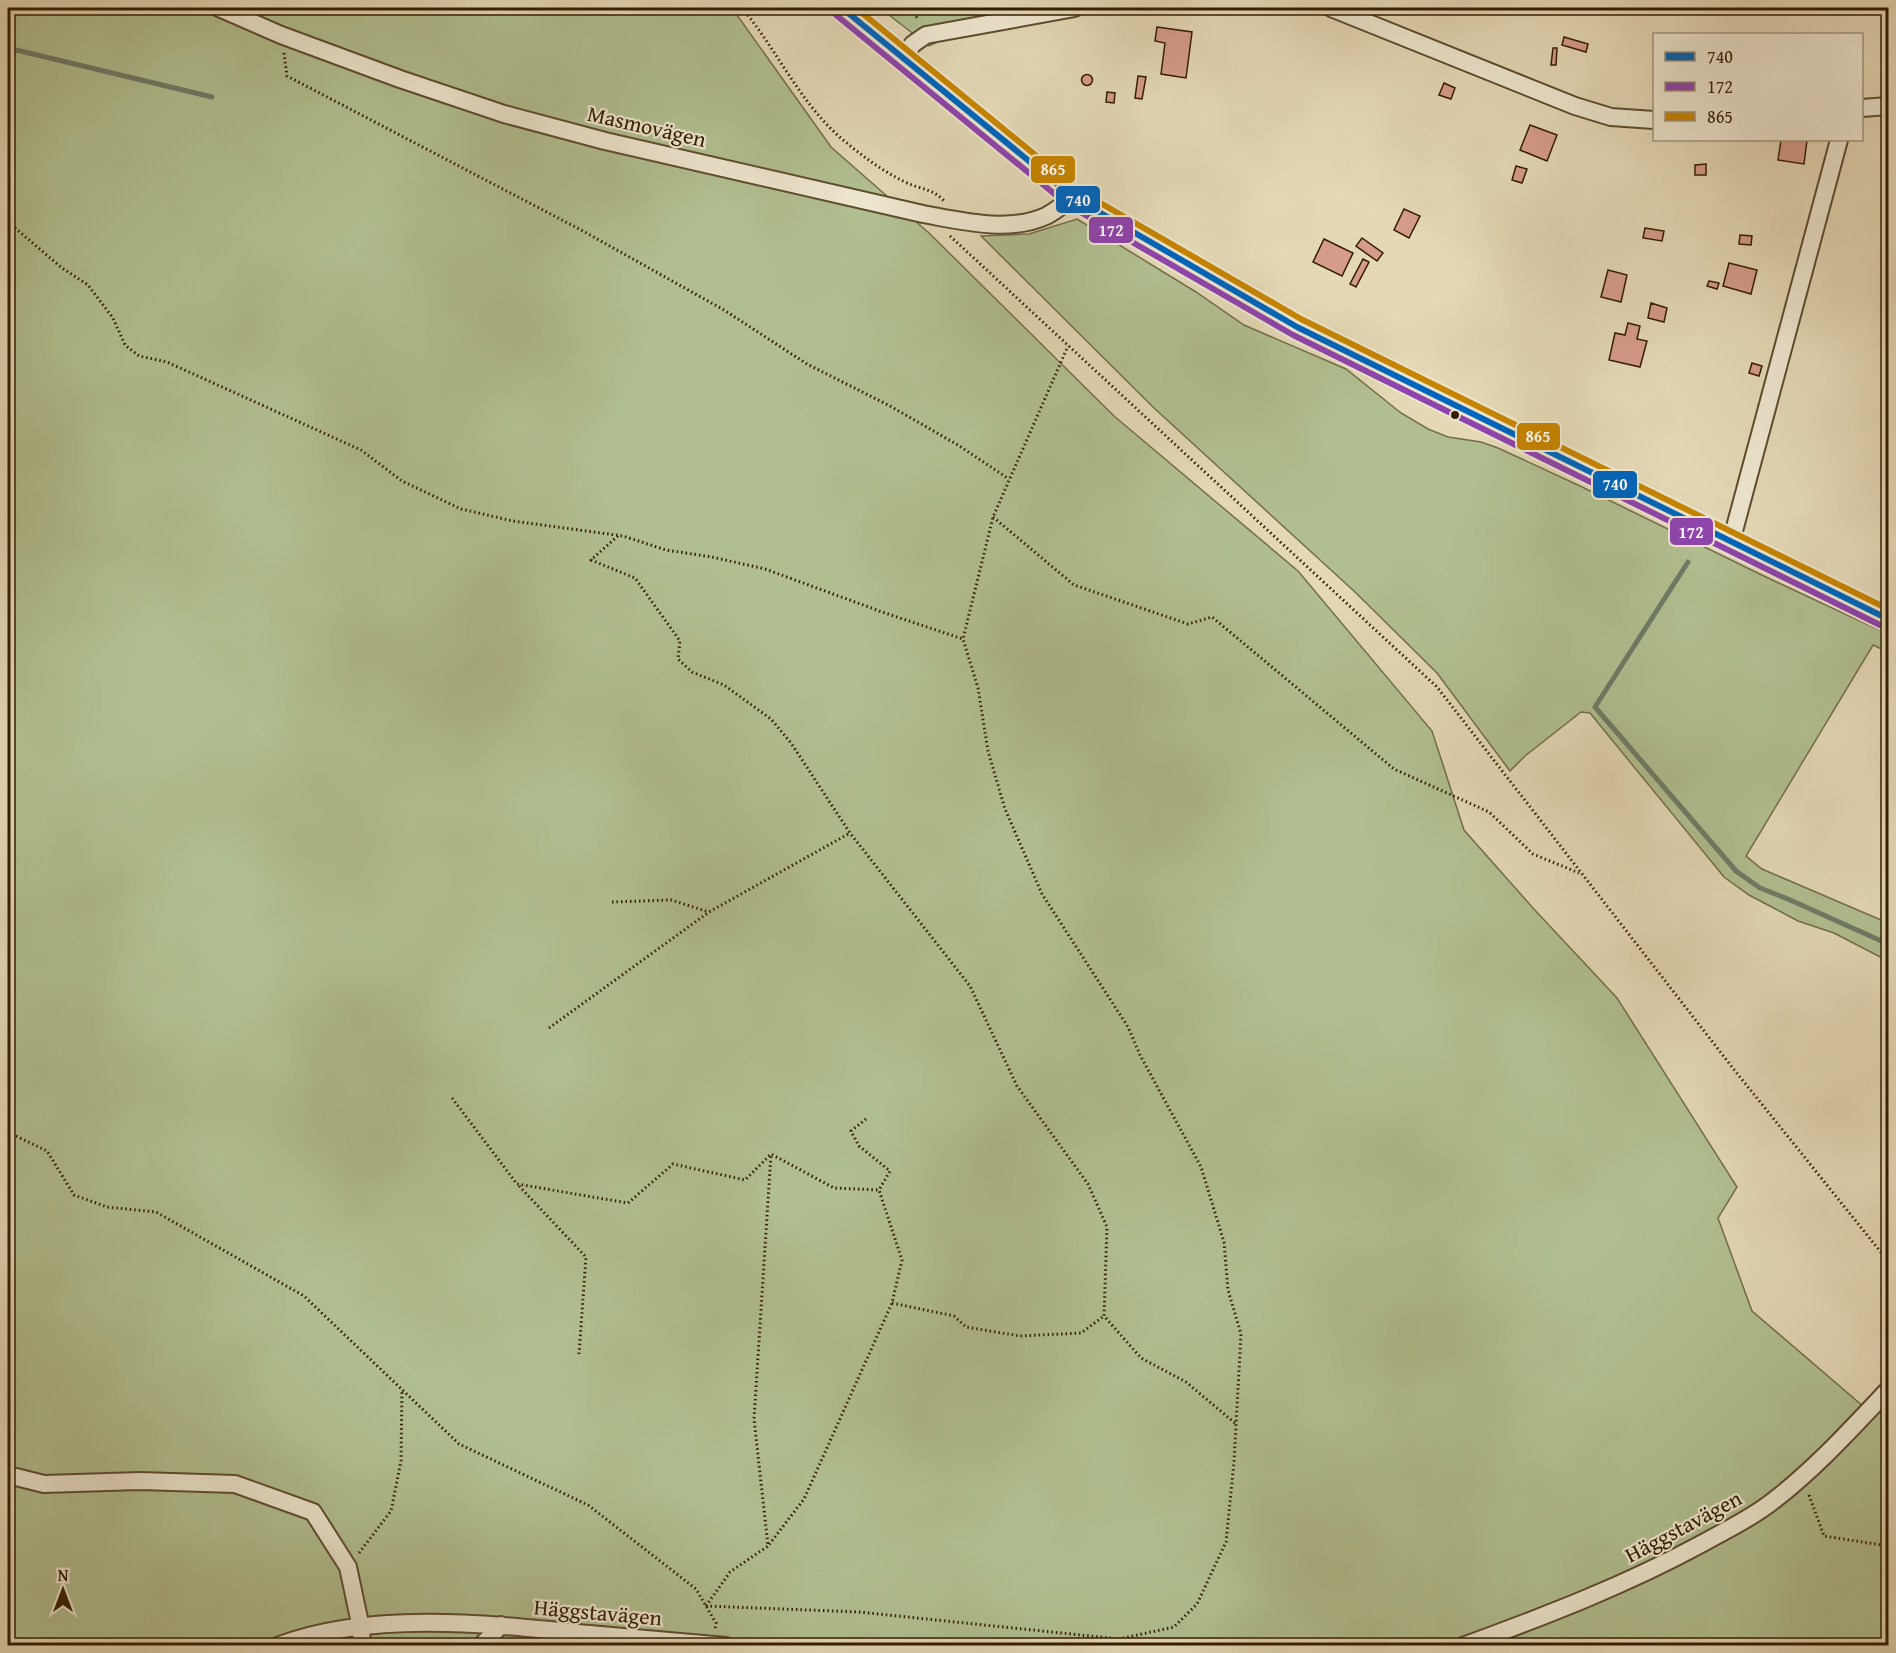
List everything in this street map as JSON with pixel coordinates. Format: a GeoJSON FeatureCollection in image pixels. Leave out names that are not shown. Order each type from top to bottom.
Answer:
{"type":"FeatureCollection","features":[{"type":"Feature","properties":{"kind":"main road"},"geometry":{"type":"LineString","coordinates":[[842,8],[1073,197],[1297,327],[1888,620]]}},
{"type":"Feature","properties":{"kind":"street","name":"Masmovägen"},"geometry":{"type":"LineString","coordinates":[[219,8],[291,39],[504,114],[605,141],[953,219],[1017,225],[1049,214],[1073,197]]}},
{"type":"Feature","properties":{"kind":"street"},"geometry":{"type":"LineString","coordinates":[[903,57],[913,44],[926,35],[1075,8]]}},
{"type":"Feature","properties":{"kind":"street"},"geometry":{"type":"LineString","coordinates":[[1332,8],[1575,106],[1611,117],[1653,120]]}},
{"type":"Feature","properties":{"kind":"street"},"geometry":{"type":"LineString","coordinates":[[1863,108],[1888,106]]}},
{"type":"Feature","properties":{"kind":"street"},"geometry":{"type":"LineString","coordinates":[[1731,542],[1839,141]]}},
{"type":"Feature","properties":{"kind":"street","name":"Häggstavägen"},"geometry":{"type":"LineString","coordinates":[[1463,1646],[1590,1598],[1667,1563],[1734,1526],[1773,1502],[1888,1390]]}},
{"type":"Feature","properties":{"kind":"street"},"geometry":{"type":"LineString","coordinates":[[8,1475],[44,1484],[140,1481],[236,1484],[313,1512],[348,1567],[361,1628],[362,1646]]}},
{"type":"Feature","properties":{"kind":"street","name":"Häggstavägen"},"geometry":{"type":"LineString","coordinates":[[277,1646],[311,1635],[409,1623],[501,1625],[726,1646]]}},
{"type":"Feature","properties":{"kind":"street","name":"Häggstavägen"},"geometry":{"type":"LineString","coordinates":[[481,1646],[501,1625]]}},
{"type":"Feature","properties":{"kind":"path"},"geometry":{"type":"LineString","coordinates":[[742,8],[817,115],[855,150],[888,173],[941,197],[953,219],[947,229],[950,237],[1437,687],[1581,874],[1888,1262]]}},
{"type":"Feature","properties":{"kind":"path"},"geometry":{"type":"LineString","coordinates":[[287,76],[583,231],[724,310],[807,364],[890,406],[958,445],[1009,479]]}},
{"type":"Feature","properties":{"kind":"path"},"geometry":{"type":"LineString","coordinates":[[8,222],[62,268],[88,285],[113,318],[125,345],[139,356],[167,362],[361,450],[402,481],[460,509],[513,521],[618,536],[666,550],[765,569],[963,639]]}},
{"type":"Feature","properties":{"kind":"path"},"geometry":{"type":"LineString","coordinates":[[706,1606],[859,1612],[1119,1639],[1174,1628],[1197,1604],[1226,1542],[1241,1334],[1228,1290],[1224,1242],[1201,1167],[1140,1055],[1128,1027],[1042,894],[1005,809],[988,751],[978,688],[963,639],[993,517],[1068,346]]}},
{"type":"Feature","properties":{"kind":"path"},"geometry":{"type":"LineString","coordinates":[[993,517],[1074,585],[1188,624],[1212,617],[1394,769],[1489,812],[1533,854],[1581,874]]}},
{"type":"Feature","properties":{"kind":"path"},"geometry":{"type":"LineString","coordinates":[[618,536],[591,560],[635,578],[680,641],[678,659],[685,666],[692,672],[724,685],[771,719],[791,743],[849,833],[970,986],[1017,1086],[1088,1185],[1107,1227],[1104,1316],[1141,1358],[1186,1382],[1236,1424]]}},
{"type":"Feature","properties":{"kind":"path"},"geometry":{"type":"LineString","coordinates":[[549,1028],[709,912],[849,833]]}},
{"type":"Feature","properties":{"kind":"path"},"geometry":{"type":"LineString","coordinates":[[612,902],[671,900],[709,912]]}},
{"type":"Feature","properties":{"kind":"path"},"geometry":{"type":"LineString","coordinates":[[452,1098],[517,1185],[586,1257],[579,1354]]}},
{"type":"Feature","properties":{"kind":"path"},"geometry":{"type":"LineString","coordinates":[[706,1606],[730,1572],[768,1546],[804,1500],[892,1304],[902,1260],[879,1190],[890,1171],[859,1146],[851,1131],[866,1119]]}},
{"type":"Feature","properties":{"kind":"path"},"geometry":{"type":"LineString","coordinates":[[8,1132],[47,1151],[74,1195],[107,1207],[156,1212],[304,1296],[459,1444],[588,1505],[696,1589],[716,1623]]}},
{"type":"Feature","properties":{"kind":"path"},"geometry":{"type":"LineString","coordinates":[[517,1185],[628,1203],[673,1164],[745,1180],[771,1154]]}},
{"type":"Feature","properties":{"kind":"path"},"geometry":{"type":"LineString","coordinates":[[771,1154],[834,1188],[879,1190]]}},
{"type":"Feature","properties":{"kind":"path"},"geometry":{"type":"LineString","coordinates":[[768,1546],[754,1419],[771,1154]]}},
{"type":"Feature","properties":{"kind":"path"},"geometry":{"type":"LineString","coordinates":[[892,1304],[954,1317],[966,1327],[1020,1336],[1081,1334],[1104,1316]]}},
{"type":"Feature","properties":{"kind":"path"},"geometry":{"type":"LineString","coordinates":[[348,1567],[391,1511],[400,1461],[402,1389]]}},
{"type":"Feature","properties":{"kind":"path"},"geometry":{"type":"LineString","coordinates":[[1802,1476],[1824,1536],[1888,1546]]}},
{"type":"Feature","properties":{"kind":"green space"},"geometry":{"type":"Polygon","coordinates":[[[8,8],[732,8],[831,147],[929,233],[1114,416],[1298,571],[1432,731],[1464,830],[1617,998],[1737,1187],[1718,1218],[1752,1311],[1864,1407],[1873,1418],[1888,1403],[1888,1645],[8,1646],[8,8]]]}},
{"type":"Feature","properties":{"kind":"green space"},"geometry":{"type":"Polygon","coordinates":[[[880,8],[1116,8],[944,39],[929,46],[880,8]]]}},
{"type":"Feature","properties":{"kind":"green space"},"geometry":{"type":"Polygon","coordinates":[[[1077,219],[1196,292],[1244,325],[1346,369],[1401,413],[1428,429],[1448,437],[1481,442],[1498,448],[1888,634],[1888,652],[1873,645],[1746,856],[1762,869],[1888,923],[1888,961],[1834,933],[1798,921],[1749,895],[1724,877],[1590,713],[1581,712],[1525,756],[1510,771],[1437,673],[1355,592],[1154,408],[981,236],[1029,234],[1077,219]]]}},
{"type":"Feature","properties":{"kind":"building"},"geometry":{"type":"Polygon","coordinates":[[[1157,27],[1192,32],[1186,78],[1161,74],[1165,43],[1155,41],[1157,27]]]}},
{"type":"Feature","properties":{"kind":"building"},"geometry":{"type":"Polygon","coordinates":[[[1564,37],[1588,44],[1586,52],[1562,45],[1564,37]]]}},
{"type":"Feature","properties":{"kind":"building"},"geometry":{"type":"Polygon","coordinates":[[[1553,48],[1557,48],[1556,65],[1551,65],[1553,48]]]}},
{"type":"Feature","properties":{"kind":"building"},"geometry":{"type":"Polygon","coordinates":[[[1087,75],[1091,76],[1091,84],[1087,85],[1083,84],[1082,80],[1083,76],[1087,75]]]}},
{"type":"Feature","properties":{"kind":"building"},"geometry":{"type":"Polygon","coordinates":[[[1138,76],[1146,77],[1142,99],[1135,98],[1138,76]]]}},
{"type":"Feature","properties":{"kind":"building"},"geometry":{"type":"Polygon","coordinates":[[[1444,83],[1455,88],[1451,99],[1439,95],[1444,83]]]}},
{"type":"Feature","properties":{"kind":"building"},"geometry":{"type":"Polygon","coordinates":[[[1107,92],[1115,93],[1114,103],[1106,102],[1107,92]]]}},
{"type":"Feature","properties":{"kind":"building"},"geometry":{"type":"Polygon","coordinates":[[[1530,125],[1557,135],[1547,161],[1520,150],[1530,125]]]}},
{"type":"Feature","properties":{"kind":"building"},"geometry":{"type":"Polygon","coordinates":[[[1781,141],[1807,141],[1804,164],[1778,160],[1781,141]]]}},
{"type":"Feature","properties":{"kind":"building"},"geometry":{"type":"Polygon","coordinates":[[[1706,164],[1706,175],[1695,175],[1695,165],[1706,164]]]}},
{"type":"Feature","properties":{"kind":"building"},"geometry":{"type":"Polygon","coordinates":[[[1516,166],[1527,169],[1522,183],[1512,180],[1516,166]]]}},
{"type":"Feature","properties":{"kind":"building"},"geometry":{"type":"Polygon","coordinates":[[[1404,209],[1420,216],[1409,238],[1394,230],[1404,209]]]}},
{"type":"Feature","properties":{"kind":"building"},"geometry":{"type":"Polygon","coordinates":[[[1645,228],[1664,231],[1662,241],[1643,238],[1645,228]]]}},
{"type":"Feature","properties":{"kind":"building"},"geometry":{"type":"Polygon","coordinates":[[[1740,235],[1752,236],[1751,245],[1739,244],[1740,235]]]}},
{"type":"Feature","properties":{"kind":"building"},"geometry":{"type":"Polygon","coordinates":[[[1362,238],[1383,253],[1377,261],[1356,246],[1362,238]]]}},
{"type":"Feature","properties":{"kind":"building"},"geometry":{"type":"Polygon","coordinates":[[[1324,239],[1353,253],[1342,276],[1313,262],[1324,239]]]}},
{"type":"Feature","properties":{"kind":"building"},"geometry":{"type":"Polygon","coordinates":[[[1363,259],[1369,262],[1356,287],[1350,284],[1363,259]]]}},
{"type":"Feature","properties":{"kind":"building"},"geometry":{"type":"Polygon","coordinates":[[[1729,263],[1757,270],[1751,294],[1723,286],[1729,263]]]}},
{"type":"Feature","properties":{"kind":"building"},"geometry":{"type":"Polygon","coordinates":[[[1608,270],[1627,275],[1621,302],[1601,297],[1608,270]]]}},
{"type":"Feature","properties":{"kind":"building"},"geometry":{"type":"Polygon","coordinates":[[[1709,281],[1719,283],[1717,289],[1707,286],[1709,281]]]}},
{"type":"Feature","properties":{"kind":"building"},"geometry":{"type":"Polygon","coordinates":[[[1651,303],[1667,308],[1664,322],[1648,318],[1651,303]]]}},
{"type":"Feature","properties":{"kind":"building"},"geometry":{"type":"Polygon","coordinates":[[[1628,323],[1640,326],[1637,339],[1647,341],[1640,367],[1609,360],[1615,333],[1625,335],[1628,323]]]}},
{"type":"Feature","properties":{"kind":"building"},"geometry":{"type":"Polygon","coordinates":[[[1752,363],[1762,366],[1759,376],[1749,373],[1752,363]]]}},
{"type":"Feature","properties":{"kind":"waterway"},"geometry":{"type":"LineString","coordinates":[[8,48],[212,97]]}},
{"type":"Feature","properties":{"kind":"waterway"},"geometry":{"type":"LineString","coordinates":[[1688,562],[1595,707],[1736,871],[1760,888],[1888,944]]}},
{"type":"Feature","properties":{"kind":"transit line","name":"740"},"geometry":{"type":"LineString","coordinates":[[842,8],[1073,197],[1297,327],[1888,619]]}},
{"type":"Feature","properties":{"kind":"transit line","name":"865"},"geometry":{"type":"LineString","coordinates":[[856,8],[1078,190],[1301,319],[1888,609]]}},
{"type":"Feature","properties":{"kind":"transit line","name":"172"},"geometry":{"type":"LineString","coordinates":[[836,15],[1068,205],[1293,335],[1884,627]]}}]}
